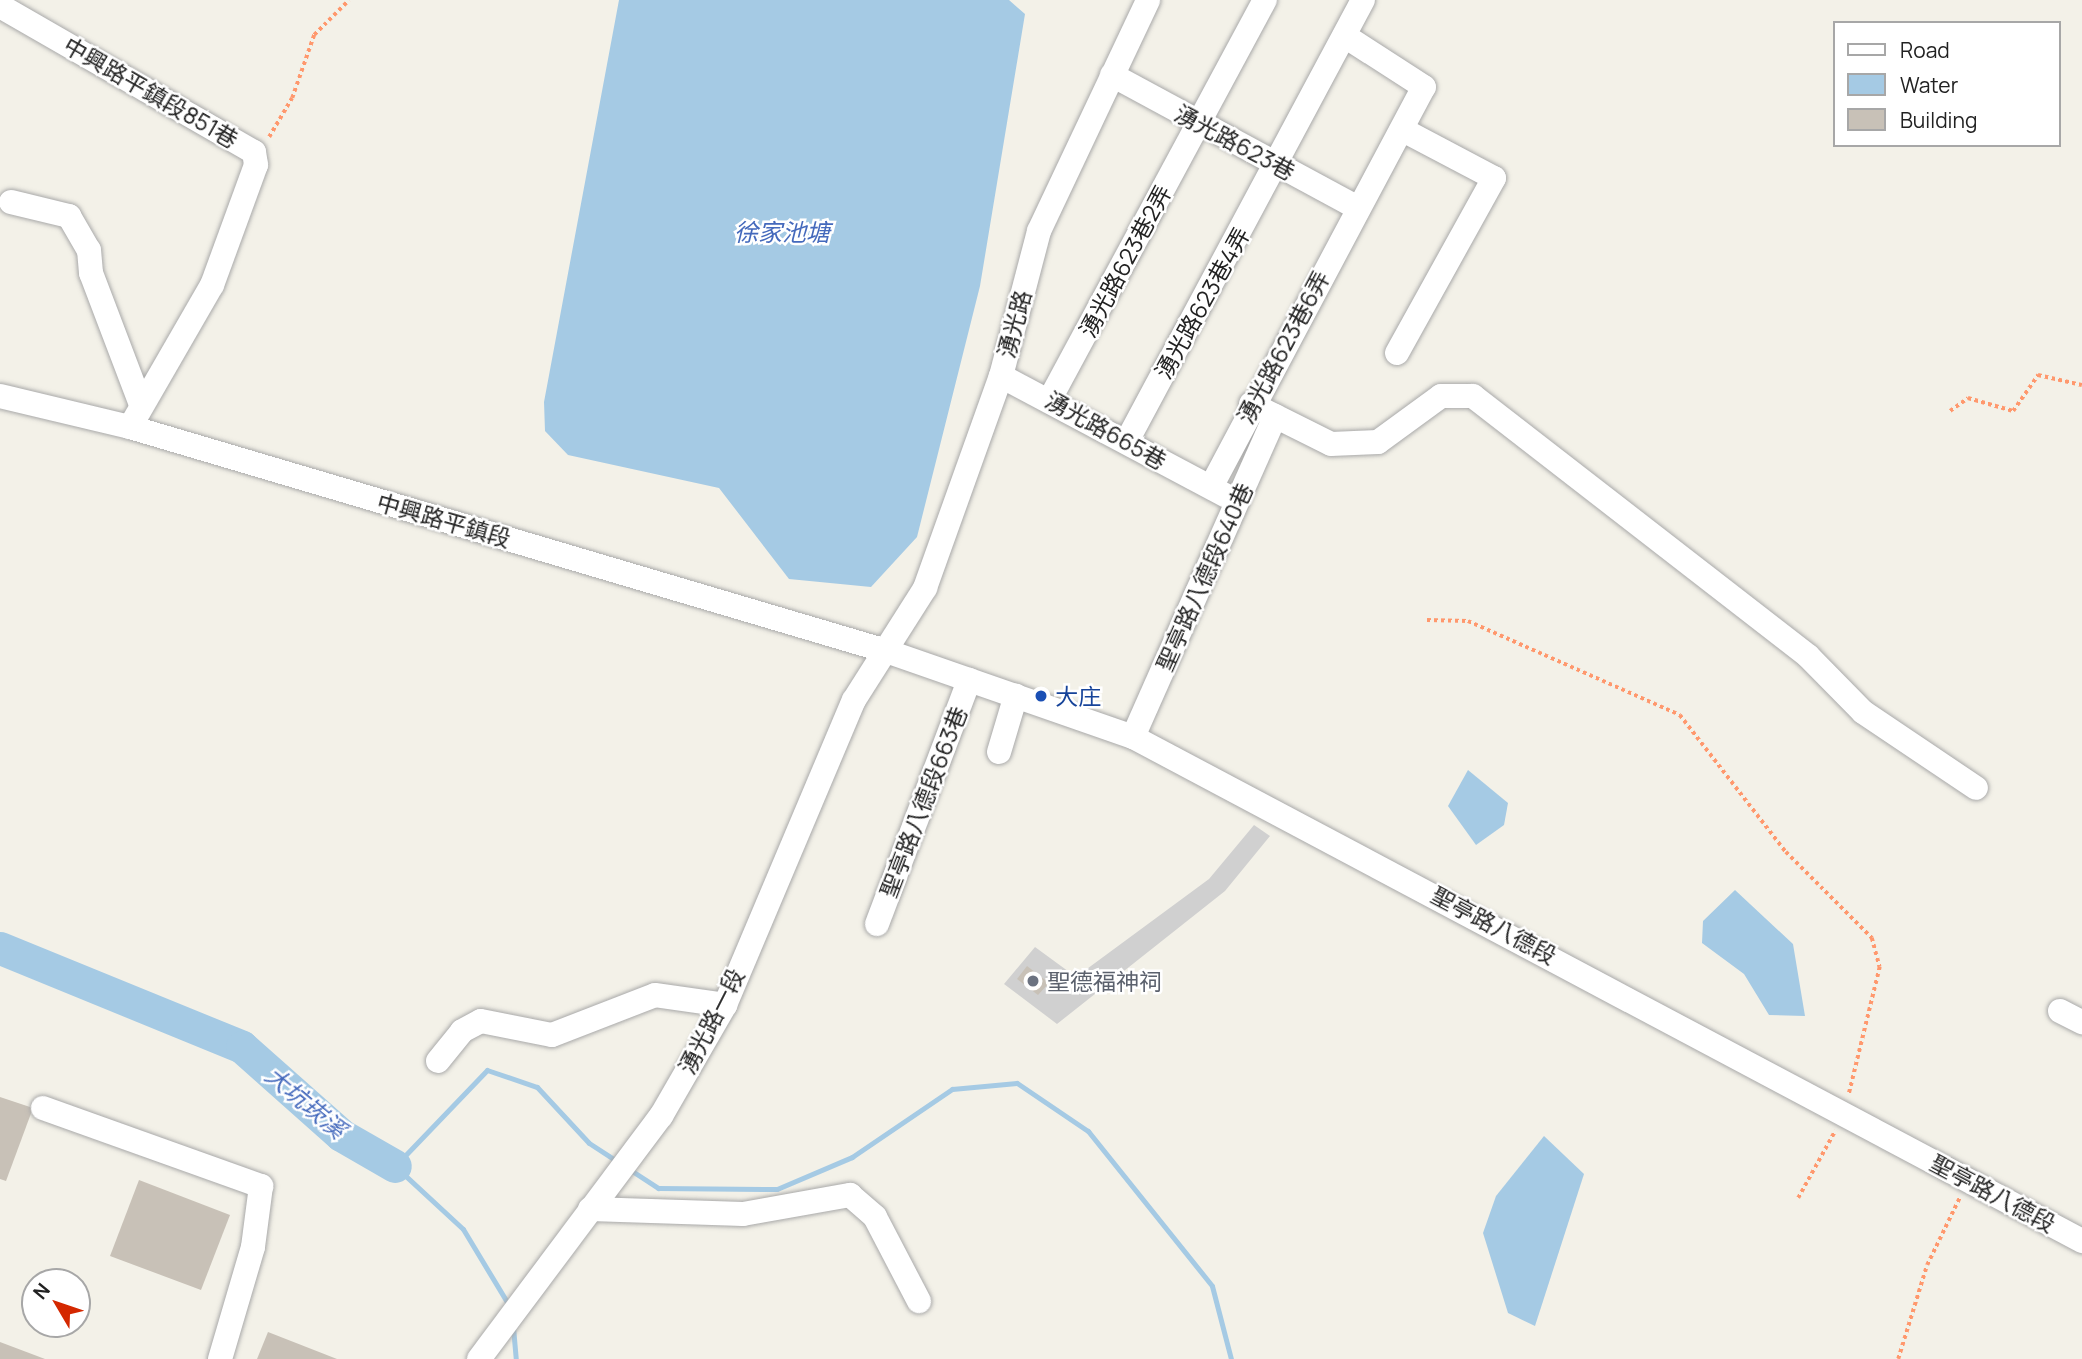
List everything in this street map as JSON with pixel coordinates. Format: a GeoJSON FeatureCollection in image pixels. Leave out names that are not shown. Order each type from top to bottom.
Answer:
{"type":"FeatureCollection","features":[{"type":"Feature","properties":{"kind":"street","name":"湧光路"},"geometry":{"type":"LineString","coordinates":[[887,650],[925,588],[1001,376],[1039,230],[1147,0]]}},
{"type":"Feature","properties":{"kind":"street","name":"湧光路623巷2弄"},"geometry":{"type":"LineString","coordinates":[[1051,398],[1265,0]]}},
{"type":"Feature","properties":{"kind":"street","name":"湧光路623巷4弄"},"geometry":{"type":"LineString","coordinates":[[1127,441],[1278,165],[1363,0]]}},
{"type":"Feature","properties":{"kind":"street","name":"中興路平鎮段851巷"},"geometry":{"type":"LineString","coordinates":[[0,6],[254,152],[256,164],[212,285],[140,402],[130,427]]}},
{"type":"Feature","properties":{"kind":"street","name":"湧光路623巷6弄"},"geometry":{"type":"LineString","coordinates":[[1211,487],[1251,404],[1358,208],[1405,131],[1424,87],[1345,36]]}},
{"type":"Feature","properties":{"kind":"street","name":"湧光路623巷"},"geometry":{"type":"LineString","coordinates":[[1112,75],[1358,208]]}},
{"type":"Feature","properties":{"kind":"street"},"geometry":{"type":"LineString","coordinates":[[1397,353],[1494,178],[1405,131]]}},
{"type":"Feature","properties":{"kind":"street"},"geometry":{"type":"LineString","coordinates":[[11,202],[69,216],[89,250],[91,273],[140,402]]}},
{"type":"Feature","properties":{"kind":"street","name":"湧光路665巷"},"geometry":{"type":"LineString","coordinates":[[1001,376],[1051,398],[1238,502]]}},
{"type":"Feature","properties":{"kind":"street","name":"中興路平鎮段"},"geometry":{"type":"LineString","coordinates":[[0,396],[130,427],[887,650]]}},
{"type":"Feature","properties":{"kind":"street"},"geometry":{"type":"LineString","coordinates":[[1251,404],[1331,444],[1378,442],[1441,396],[1473,396],[1808,656],[1863,712],[1976,788]]}},
{"type":"Feature","properties":{"kind":"street","name":"聖亭路八德段640巷"},"geometry":{"type":"LineString","coordinates":[[1133,737],[1275,416]]}},
{"type":"Feature","properties":{"kind":"street","name":"聖亭路八德段"},"geometry":{"type":"LineString","coordinates":[[887,650],[1133,737],[2082,1241]]}},
{"type":"Feature","properties":{"kind":"street","name":"湧光路一段"},"geometry":{"type":"LineString","coordinates":[[479,1359],[492,1335],[661,1116],[725,1005],[853,700],[887,650]]}},
{"type":"Feature","properties":{"kind":"street","name":"聖亭路八德段663巷"},"geometry":{"type":"LineString","coordinates":[[877,924],[969,680]]}},
{"type":"Feature","properties":{"kind":"street"},"geometry":{"type":"LineString","coordinates":[[999,752],[1016,695]]}},
{"type":"Feature","properties":{"kind":"street"},"geometry":{"type":"LineString","coordinates":[[438,1061],[481,1021],[552,1035],[655,995],[725,1005]]}},
{"type":"Feature","properties":{"kind":"street"},"geometry":{"type":"LineString","coordinates":[[43,1108],[261,1186],[253,1247],[219,1359]]}},
{"type":"Feature","properties":{"kind":"street"},"geometry":{"type":"LineString","coordinates":[[590,1209],[744,1214],[850,1195],[875,1217],[919,1301]]}},
{"type":"Feature","properties":{"kind":"path"},"geometry":{"type":"LineString","coordinates":[[254,152],[292,98],[314,35],[349,0]]}},
{"type":"Feature","properties":{"kind":"path"},"geometry":{"type":"LineString","coordinates":[[1950,411],[1968,398],[2013,411],[2038,374],[2082,385]]}},
{"type":"Feature","properties":{"kind":"path"},"geometry":{"type":"LineString","coordinates":[[1427,620],[1468,621],[1680,716],[1786,852],[1871,938],[1880,967],[1844,1113],[1798,1198]]}},
{"type":"Feature","properties":{"kind":"path"},"geometry":{"type":"LineString","coordinates":[[1899,1359],[1927,1265],[1969,1180]]}},
{"type":"Feature","properties":{"kind":"shaded area"},"geometry":{"type":"Polygon","coordinates":[[[1254,825],[1270,836],[1225,891],[1057,1024],[1004,984],[1035,947],[1076,977],[1209,879],[1254,825]]]}},
{"type":"Feature","properties":{"kind":"water","name":"徐家池塘"},"geometry":{"type":"Polygon","coordinates":[[[619,0],[1009,0],[1025,14],[980,286],[917,537],[871,587],[789,579],[719,488],[568,455],[545,431],[544,402],[619,0]]]}},
{"type":"Feature","properties":{"kind":"water"},"geometry":{"type":"Polygon","coordinates":[[[1468,770],[1508,803],[1504,825],[1476,845],[1448,806],[1468,770]]]}},
{"type":"Feature","properties":{"kind":"water"},"geometry":{"type":"Polygon","coordinates":[[[1735,890],[1793,944],[1805,1016],[1769,1015],[1744,974],[1702,943],[1703,921],[1735,890]]]}},
{"type":"Feature","properties":{"kind":"water"},"geometry":{"type":"Polygon","coordinates":[[[1544,1136],[1584,1174],[1535,1326],[1508,1313],[1483,1233],[1496,1196],[1544,1136]]]}},
{"type":"Feature","properties":{"kind":"building","name":"聖德福神祠"},"geometry":{"type":"Polygon","coordinates":[[[1027,966],[1049,983],[1038,995],[1017,979],[1027,966]]]}},
{"type":"Feature","properties":{"kind":"building"},"geometry":{"type":"Polygon","coordinates":[[[0,1097],[33,1108],[6,1181],[0,1179],[0,1097]]]}},
{"type":"Feature","properties":{"kind":"building"},"geometry":{"type":"Polygon","coordinates":[[[139,1180],[230,1215],[201,1290],[110,1256],[139,1180]]]}},
{"type":"Feature","properties":{"kind":"building"},"geometry":{"type":"Polygon","coordinates":[[[268,1332],[337,1359],[257,1359],[268,1332]]]}},
{"type":"Feature","properties":{"kind":"building"},"geometry":{"type":"Polygon","coordinates":[[[0,1342],[45,1359],[0,1359],[0,1342]]]}},
{"type":"Feature","properties":{"kind":"waterway","name":"大坑崁溪"},"geometry":{"type":"LineString","coordinates":[[0,948],[242,1047],[341,1135],[395,1166]]}},
{"type":"Feature","properties":{"kind":"waterway"},"geometry":{"type":"LineString","coordinates":[[510,1307],[463,1229],[395,1166],[487,1070],[537,1087],[589,1143],[618,1162]]}},
{"type":"Feature","properties":{"kind":"waterway"},"geometry":{"type":"LineString","coordinates":[[629,1169],[658,1188],[777,1189],[852,1157],[952,1089],[1017,1083],[1088,1131],[1212,1286],[1231,1359]]}},
{"type":"Feature","properties":{"kind":"waterway","name":"大坑崁溪"},"geometry":{"type":"LineString","coordinates":[[513,1327],[516,1359]]}},
{"type":"Feature","properties":{"kind":"place","name":"大庄"},"geometry":{"type":"Point","coordinates":[1041,696]}},
{"type":"Feature","properties":{"kind":"place","name":"聖德福神祠"},"geometry":{"type":"Point","coordinates":[1033,981]}}]}
